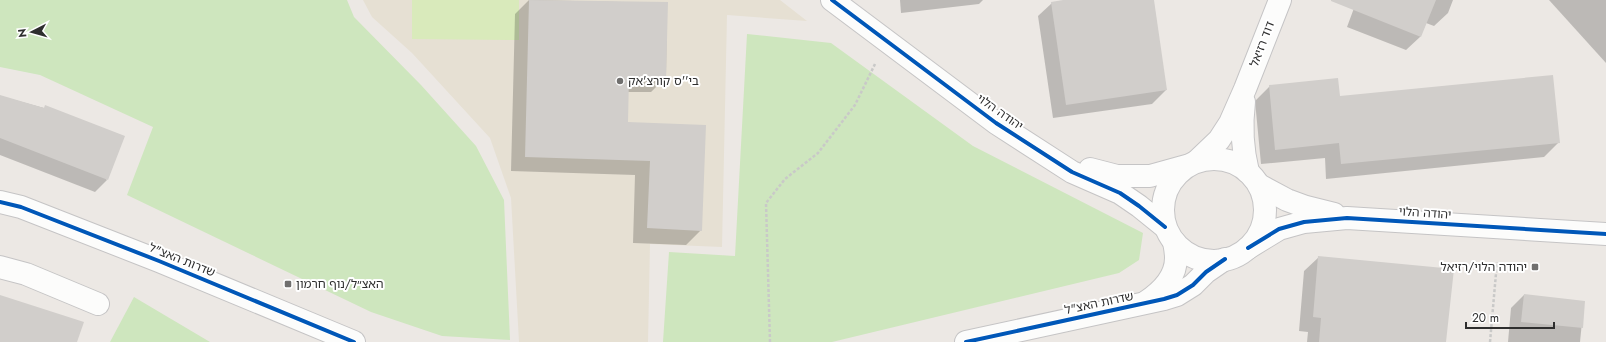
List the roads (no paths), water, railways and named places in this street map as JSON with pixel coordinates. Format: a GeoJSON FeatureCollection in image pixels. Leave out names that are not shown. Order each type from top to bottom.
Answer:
{"type":"FeatureCollection","features":[{"type":"Feature","properties":{"kind":"street","name":"יהודה הלוי"},"geometry":{"type":"LineString","coordinates":[[832,0],[996,123],[1072,172],[1120,194],[1139,206],[1169,234]]}},
{"type":"Feature","properties":{"kind":"street","name":"דוד רזיאל"},"geometry":{"type":"LineString","coordinates":[[1192,164],[1219,140],[1230,123],[1280,0]]}},
{"type":"Feature","properties":{"kind":"street","name":"דוד רזיאל"},"geometry":{"type":"LineString","coordinates":[[1245,89],[1242,119],[1243,151],[1254,179]]}},
{"type":"Feature","properties":{"kind":"street"},"geometry":{"type":"LineString","coordinates":[[1209,158],[1222,159],[1233,162],[1254,179],[1265,202],[1264,219],[1259,235],[1248,248],[1234,257],[1218,261],[1202,260],[1186,253],[1169,234],[1162,210],[1166,193],[1174,178],[1192,164],[1209,158]]}},
{"type":"Feature","properties":{"kind":"street","name":"יהודה הלוי"},"geometry":{"type":"LineString","coordinates":[[1054,160],[1116,176],[1150,176],[1192,164]]}},
{"type":"Feature","properties":{"kind":"street","name":"יהודה הלוי"},"geometry":{"type":"LineString","coordinates":[[1254,179],[1293,203],[1347,218]]}},
{"type":"Feature","properties":{"kind":"street","name":"שדרות האצ\"ל"},"geometry":{"type":"LineString","coordinates":[[0,202],[20,208],[159,260],[354,342]]}},
{"type":"Feature","properties":{"kind":"street","name":"יהודה הלוי"},"geometry":{"type":"LineString","coordinates":[[1248,248],[1279,229],[1304,222],[1347,218],[1606,234]]}},
{"type":"Feature","properties":{"kind":"street","name":"שדרות האצ\"ל"},"geometry":{"type":"LineString","coordinates":[[1144,304],[1156,295],[1168,282],[1175,269],[1176,258],[1169,234]]}},
{"type":"Feature","properties":{"kind":"street","name":"שדרות האצ\"ל"},"geometry":{"type":"LineString","coordinates":[[966,342],[1028,327],[1144,304],[1177,295],[1193,285],[1206,272],[1225,259]]}},
{"type":"Feature","properties":{"kind":"street"},"geometry":{"type":"LineString","coordinates":[[0,267],[26,274],[98,304]]}},
{"type":"Feature","properties":{"kind":"place","name":"בי''ס קורצ'אק"},"geometry":{"type":"Point","coordinates":[620,81]}},
{"type":"Feature","properties":{"kind":"place","name":"יהודה הלוי/רזיאל"},"geometry":{"type":"Point","coordinates":[1535,267]}},
{"type":"Feature","properties":{"kind":"place","name":"האצ״ל/נוף חרמון"},"geometry":{"type":"Point","coordinates":[288,284]}}]}
